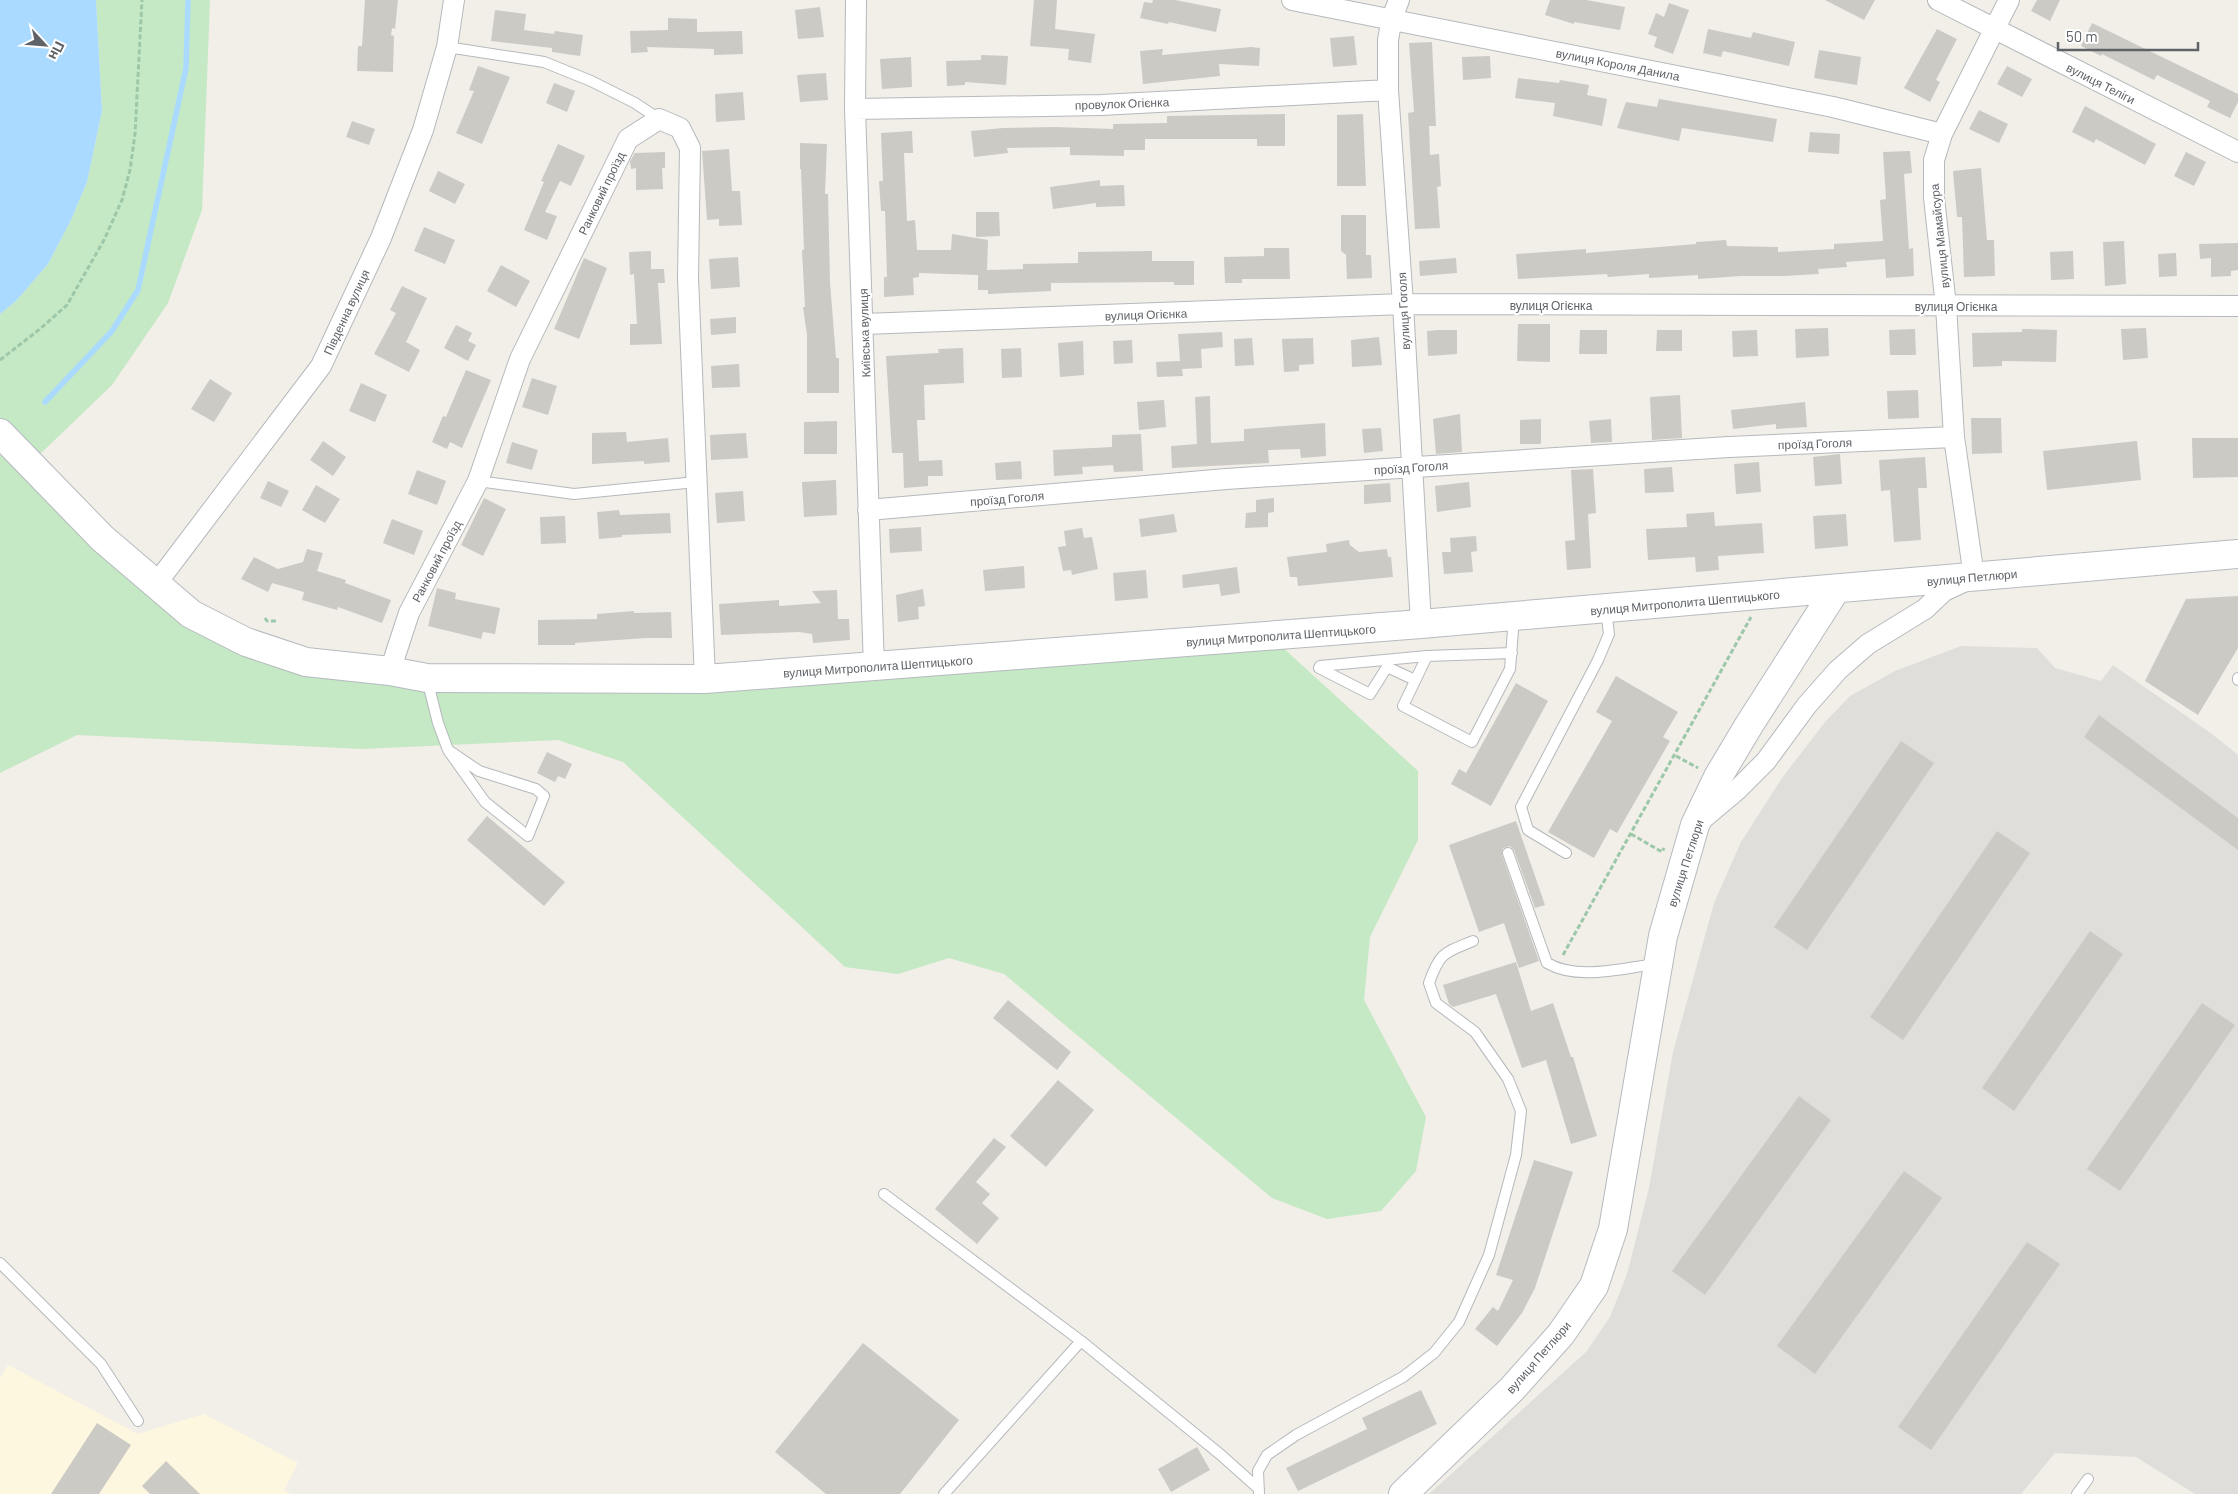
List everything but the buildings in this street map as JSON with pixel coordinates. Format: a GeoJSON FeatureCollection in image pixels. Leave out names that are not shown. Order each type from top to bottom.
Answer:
{"type":"FeatureCollection","features":[{"type":"Feature","properties":{"kind":"street","name":"Південна вулиця"},"geometry":{"type":"LineString","coordinates":[[156,584],[321,366],[381,238],[423,130],[447,47],[454,0]]}},
{"type":"Feature","properties":{"kind":"street","name":"Київська вулиця"},"geometry":{"type":"LineString","coordinates":[[856,0],[855,109],[864,324],[874,666]]}},
{"type":"Feature","properties":{"kind":"street","name":"вулиця Короля Данила"},"geometry":{"type":"LineString","coordinates":[[1292,0],[1396,9],[1833,107],[1942,134]]}},
{"type":"Feature","properties":{"kind":"street","name":"вулиця Теліги"},"geometry":{"type":"LineString","coordinates":[[1938,0],[2238,152]]}},
{"type":"Feature","properties":{"kind":"street","name":"вулиця Мамайсура"},"geometry":{"type":"LineString","coordinates":[[1974,577],[1954,438],[1946,306],[1934,198],[1934,160],[1942,134],[1993,28],[2009,0]]}},
{"type":"Feature","properties":{"kind":"street","name":"вулиця Гоголя"},"geometry":{"type":"LineString","coordinates":[[1396,9],[1388,40],[1388,90],[1403,304],[1421,624]]}},
{"type":"Feature","properties":{"kind":"street","name":"провулок Огієнка"},"geometry":{"type":"LineString","coordinates":[[855,109],[1101,105],[1388,90]]}},
{"type":"Feature","properties":{"kind":"street","name":"Ранковий проїзд"},"geometry":{"type":"LineString","coordinates":[[390,671],[409,613],[478,481],[520,359],[628,139],[659,119]]}},
{"type":"Feature","properties":{"kind":"street"},"geometry":{"type":"LineString","coordinates":[[659,119],[680,128],[690,148],[688,278],[705,680]]}},
{"type":"Feature","properties":{"kind":"street","name":"вулиця Огієнка"},"geometry":{"type":"LineString","coordinates":[[864,324],[1403,304],[2238,306]]}},
{"type":"Feature","properties":{"kind":"street","name":"вулиця Митрополита Шептицького"},"geometry":{"type":"LineString","coordinates":[[0,433],[102,538],[191,614],[246,642],[306,662],[390,671],[427,678],[705,680],[1421,624],[1836,589]]}},
{"type":"Feature","properties":{"kind":"street","name":"проїзд Гоголя"},"geometry":{"type":"LineString","coordinates":[[868,510],[1226,479],[1729,447],[1954,438]]}},
{"type":"Feature","properties":{"kind":"street","name":"вулиця Петлюри"},"geometry":{"type":"LineString","coordinates":[[1403,1494],[1512,1389],[1561,1334],[1594,1286],[1613,1229],[1663,936],[1695,825],[1718,777],[1836,589],[2238,554]]}},
{"type":"Feature","properties":{"kind":"street"},"geometry":{"type":"LineString","coordinates":[[1695,825],[1738,790],[1766,762],[1807,705],[1838,670],[1868,644],[1925,609],[1944,591],[1974,577]]}},
{"type":"Feature","properties":{"kind":"lane"},"geometry":{"type":"LineString","coordinates":[[447,47],[544,62],[617,94],[659,119]]}},
{"type":"Feature","properties":{"kind":"lane"},"geometry":{"type":"LineString","coordinates":[[478,481],[574,494],[696,482]]}},
{"type":"Feature","properties":{"kind":"lane"},"geometry":{"type":"LineString","coordinates":[[1566,853],[1528,830],[1520,807],[1598,660],[1609,634],[1605,608]]}},
{"type":"Feature","properties":{"kind":"lane"},"geometry":{"type":"LineString","coordinates":[[1427,656],[1403,706],[1472,742],[1510,669],[1514,616]]}},
{"type":"Feature","properties":{"kind":"lane"},"geometry":{"type":"LineString","coordinates":[[1416,680],[1387,667],[1370,694],[1319,668],[1320,666],[1427,656],[1512,653]]}},
{"type":"Feature","properties":{"kind":"lane"},"geometry":{"type":"LineString","coordinates":[[427,678],[438,723],[448,750],[486,802],[528,836],[544,796],[536,789],[478,771],[448,750]]}},
{"type":"Feature","properties":{"kind":"lane"},"geometry":{"type":"LineString","coordinates":[[1508,853],[1547,963],[1555,968],[1579,973],[1658,964]]}},
{"type":"Feature","properties":{"kind":"lane"},"geometry":{"type":"LineString","coordinates":[[1259,1492],[1258,1470],[1267,1455],[1296,1435],[1403,1377],[1434,1353],[1459,1322],[1489,1255],[1516,1156],[1521,1111],[1508,1079],[1475,1032],[1436,1003],[1428,983],[1434,967],[1444,953],[1473,941]]}},
{"type":"Feature","properties":{"kind":"lane"},"geometry":{"type":"LineString","coordinates":[[884,1194],[1081,1341],[1221,1455],[1259,1492]]}},
{"type":"Feature","properties":{"kind":"lane"},"geometry":{"type":"LineString","coordinates":[[0,1263],[101,1364],[138,1421]]}},
{"type":"Feature","properties":{"kind":"lane"},"geometry":{"type":"LineString","coordinates":[[944,1494],[1081,1341]]}},
{"type":"Feature","properties":{"kind":"lane"},"geometry":{"type":"LineString","coordinates":[[2076,1494],[2088,1479]]}},
{"type":"Feature","properties":{"kind":"path"},"geometry":{"type":"LineString","coordinates":[[0,360],[40,329],[67,304],[104,240],[122,200],[130,170],[135,134],[142,0]]}},
{"type":"Feature","properties":{"kind":"path"},"geometry":{"type":"LineString","coordinates":[[1555,968],[1764,595]]}},
{"type":"Feature","properties":{"kind":"shaded area"},"geometry":{"type":"Polygon","coordinates":[[[1961,646],[2037,648],[2055,668],[2101,681],[2113,665],[2212,734],[2238,755],[2238,1494],[2195,1494],[2136,1457],[2055,1453],[2021,1494],[1429,1494],[1586,1352],[1610,1317],[1627,1274],[1649,1188],[1673,1052],[1714,903],[1741,842],[1782,778],[1825,722],[1850,696],[1895,671],[1961,646]]]}},
{"type":"Feature","properties":{"kind":"shaded area"},"geometry":{"type":"Polygon","coordinates":[[[8,1365],[138,1434],[204,1414],[298,1463],[284,1490],[291,1494],[0,1494],[0,1378],[8,1365]]]}},
{"type":"Feature","properties":{"kind":"green space"},"geometry":{"type":"Polygon","coordinates":[[[96,0],[210,0],[202,210],[168,303],[112,385],[37,457],[185,623],[425,689],[1280,645],[1418,771],[1418,840],[1370,937],[1364,1000],[1426,1117],[1416,1171],[1381,1211],[1327,1219],[1272,1198],[1004,974],[949,958],[898,974],[845,967],[623,762],[558,740],[362,749],[77,735],[0,773],[0,314],[16,301],[48,264],[71,220],[87,182],[102,111],[96,0]]]}},
{"type":"Feature","properties":{"kind":"water"},"geometry":{"type":"Polygon","coordinates":[[[0,0],[96,0],[102,111],[87,182],[71,220],[48,264],[16,301],[0,314],[0,0]]]}},
{"type":"Feature","properties":{"kind":"waterway"},"geometry":{"type":"LineString","coordinates":[[45,402],[112,331],[138,290],[186,68],[188,0]]}}]}
